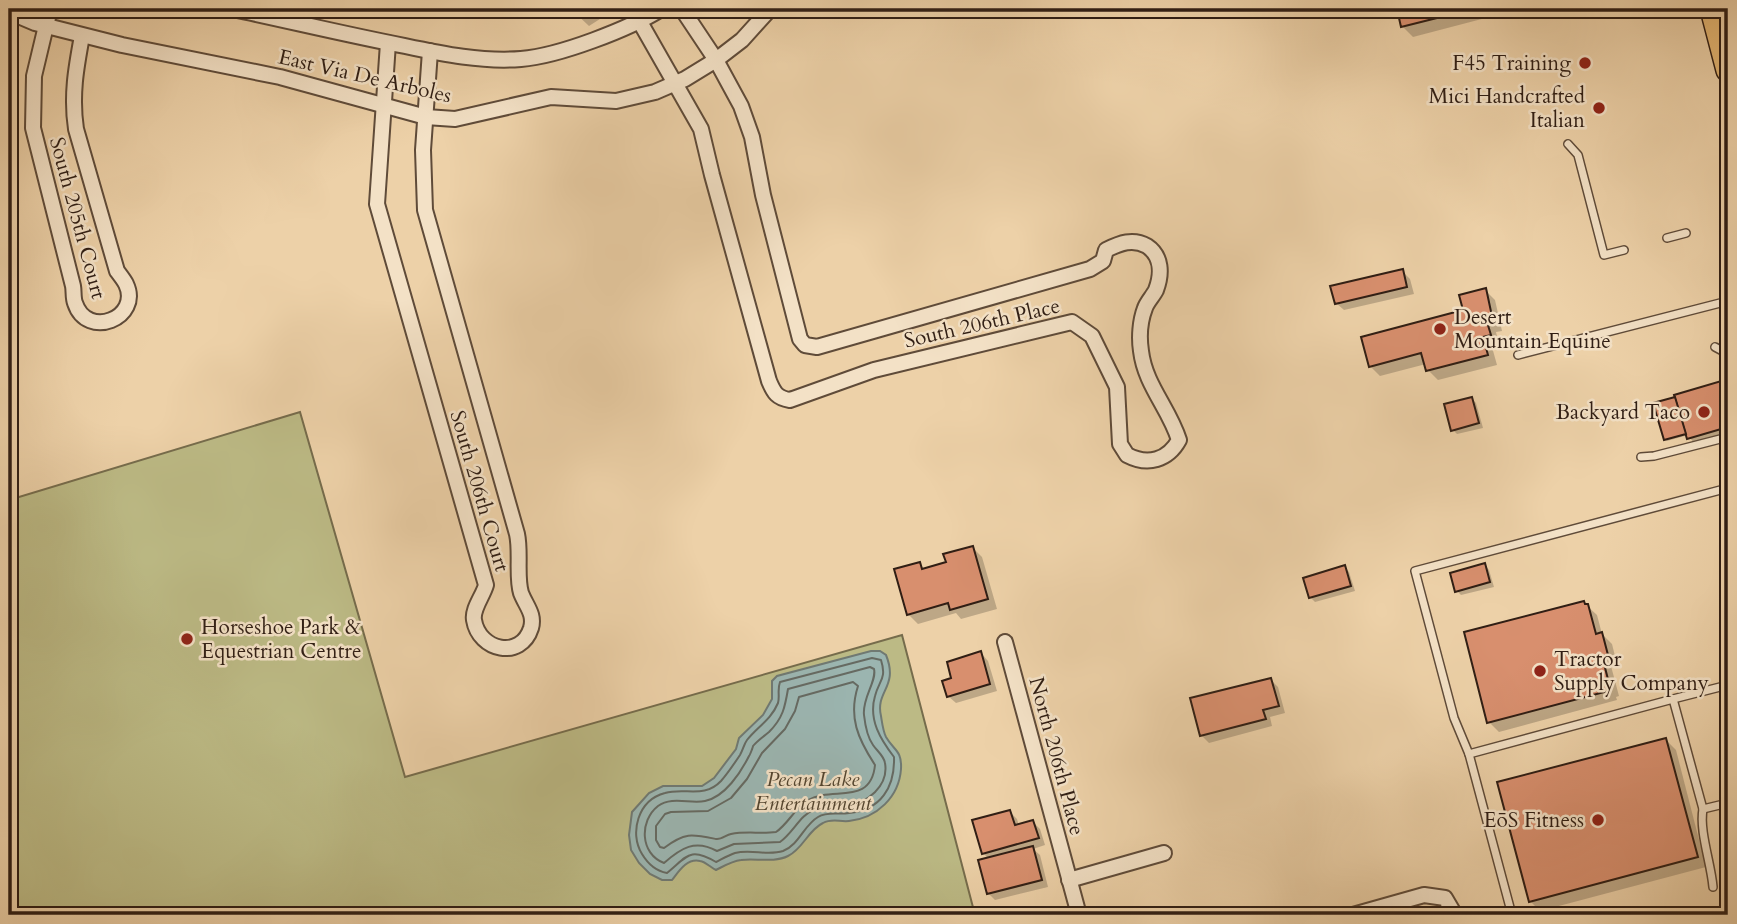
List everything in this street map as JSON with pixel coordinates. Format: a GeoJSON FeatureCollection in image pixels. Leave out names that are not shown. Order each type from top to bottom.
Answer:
{"type":"FeatureCollection","features":[{"type":"Feature","properties":{"kind":"main road"},"geometry":{"type":"LineString","coordinates":[[1712,9],[1728,71]]}},
{"type":"Feature","properties":{"kind":"street","name":"South 205th Court"},"geometry":{"type":"LineString","coordinates":[[50,9],[34,76],[33,128],[75,303],[83,316],[99,323],[115,320],[127,306],[128,286],[117,271],[76,129],[73,107],[74,78],[82,36]]}},
{"type":"Feature","properties":{"kind":"street","name":"East Via De Arboles"},"geometry":{"type":"LineString","coordinates":[[233,9],[388,43],[489,60],[524,59],[555,51],[640,22],[661,9]]}},
{"type":"Feature","properties":{"kind":"street"},"geometry":{"type":"LineString","coordinates":[[682,9],[716,60]]}},
{"type":"Feature","properties":{"kind":"street","name":"East Via De Arboles"},"geometry":{"type":"LineString","coordinates":[[9,12],[82,36],[280,77],[426,117],[456,119],[551,97],[616,101],[655,92],[716,60],[742,40],[770,9]]}},
{"type":"Feature","properties":{"kind":"street"},"geometry":{"type":"LineString","coordinates":[[640,22],[675,83]]}},
{"type":"Feature","properties":{"kind":"street"},"geometry":{"type":"LineString","coordinates":[[383,105],[388,43]]}},
{"type":"Feature","properties":{"kind":"street"},"geometry":{"type":"LineString","coordinates":[[426,117],[430,51]]}},
{"type":"Feature","properties":{"kind":"street","name":"South 206th Place"},"geometry":{"type":"LineString","coordinates":[[675,83],[701,129],[769,380],[774,393],[780,398],[790,400],[874,370],[1072,322],[1092,337],[1117,387],[1120,444],[1127,456],[1145,461],[1161,458],[1172,452],[1179,440],[1161,399],[1152,389],[1140,346],[1145,308],[1156,290],[1160,262],[1152,250],[1139,241],[1121,243],[1106,250],[1102,261],[1090,269],[817,347],[805,345],[800,339],[762,195],[752,137],[741,106],[716,60]]}},
{"type":"Feature","properties":{"kind":"street","name":"South 206th Court"},"geometry":{"type":"LineString","coordinates":[[383,105],[377,204],[485,585],[473,617],[477,632],[484,642],[494,647],[506,648],[516,646],[526,638],[532,617],[521,593],[517,534],[425,210],[422,174],[426,117]]}},
{"type":"Feature","properties":{"kind":"street","name":"North 206th Place"},"geometry":{"type":"LineString","coordinates":[[1005,642],[1069,880]]}},
{"type":"Feature","properties":{"kind":"street"},"geometry":{"type":"LineString","coordinates":[[1079,915],[1069,880],[1164,853]]}},
{"type":"Feature","properties":{"kind":"street"},"geometry":{"type":"LineString","coordinates":[[1353,915],[1424,895],[1445,898],[1455,915]]}},
{"type":"Feature","properties":{"kind":"lane"},"geometry":{"type":"LineString","coordinates":[[1568,144],[1578,155],[1604,255],[1624,250]]}},
{"type":"Feature","properties":{"kind":"lane"},"geometry":{"type":"LineString","coordinates":[[1667,238],[1686,233]]}},
{"type":"Feature","properties":{"kind":"lane"},"geometry":{"type":"LineString","coordinates":[[1518,355],[1728,301]]}},
{"type":"Feature","properties":{"kind":"lane"},"geometry":{"type":"LineString","coordinates":[[1715,347],[1728,354]]}},
{"type":"Feature","properties":{"kind":"lane"},"geometry":{"type":"LineString","coordinates":[[1641,457],[1728,437]]}},
{"type":"Feature","properties":{"kind":"lane"},"geometry":{"type":"LineString","coordinates":[[1512,915],[1469,754],[1454,718],[1415,571],[1728,488]]}},
{"type":"Feature","properties":{"kind":"lane"},"geometry":{"type":"LineString","coordinates":[[1469,754],[1728,685]]}},
{"type":"Feature","properties":{"kind":"lane"},"geometry":{"type":"LineString","coordinates":[[1673,699],[1703,809],[1701,820],[1712,865],[1713,887]]}},
{"type":"Feature","properties":{"kind":"lane"},"geometry":{"type":"LineString","coordinates":[[1703,809],[1728,803]]}},
{"type":"Feature","properties":{"kind":"lane"},"geometry":{"type":"LineString","coordinates":[[1728,829],[1728,843]]}},
{"type":"Feature","properties":{"kind":"green space","name":"Horseshoe Park & Equestrian Centre"},"geometry":{"type":"Polygon","coordinates":[[[300,412],[405,777],[902,635],[975,915],[9,915],[9,500],[300,412]]]}},
{"type":"Feature","properties":{"kind":"water"},"geometry":{"type":"Polygon","coordinates":[[[871,651],[880,651],[886,655],[889,666],[889,682],[880,708],[885,735],[899,754],[901,763],[896,789],[885,804],[869,816],[823,823],[813,830],[793,853],[783,858],[738,861],[716,870],[704,862],[691,861],[672,880],[662,880],[650,874],[639,863],[631,850],[629,835],[632,812],[649,793],[663,786],[702,786],[714,778],[736,749],[739,738],[763,715],[772,699],[772,681],[777,676],[871,651]]]}},
{"type":"Feature","properties":{"kind":"building"},"geometry":{"type":"Polygon","coordinates":[[[1397,9],[1473,9],[1401,27],[1397,9]]]}},
{"type":"Feature","properties":{"kind":"building"},"geometry":{"type":"Polygon","coordinates":[[[1403,269],[1407,287],[1335,304],[1330,286],[1403,269]]]}},
{"type":"Feature","properties":{"kind":"building","name":"Desert Mountain Equine"},"geometry":{"type":"Polygon","coordinates":[[[1486,288],[1493,321],[1487,322],[1491,335],[1483,337],[1488,355],[1426,371],[1421,353],[1369,367],[1361,337],[1463,310],[1459,295],[1486,288]]]}},
{"type":"Feature","properties":{"kind":"building","name":"Backyard Taco"},"geometry":{"type":"Polygon","coordinates":[[[1728,379],[1728,427],[1687,439],[1674,395],[1728,379]]]}},
{"type":"Feature","properties":{"kind":"building"},"geometry":{"type":"Polygon","coordinates":[[[1472,397],[1479,423],[1451,431],[1444,404],[1472,397]]]}},
{"type":"Feature","properties":{"kind":"building"},"geometry":{"type":"Polygon","coordinates":[[[1675,397],[1686,434],[1664,440],[1653,403],[1675,397]]]}},
{"type":"Feature","properties":{"kind":"building"},"geometry":{"type":"Polygon","coordinates":[[[973,546],[988,599],[950,610],[948,603],[907,615],[894,569],[920,562],[922,569],[946,562],[943,554],[973,546]]]}},
{"type":"Feature","properties":{"kind":"building"},"geometry":{"type":"Polygon","coordinates":[[[1485,563],[1490,582],[1455,592],[1450,573],[1485,563]]]}},
{"type":"Feature","properties":{"kind":"building"},"geometry":{"type":"Polygon","coordinates":[[[1345,565],[1351,586],[1309,598],[1303,578],[1345,565]]]}},
{"type":"Feature","properties":{"kind":"building","name":"Tractor Supply Company"},"geometry":{"type":"Polygon","coordinates":[[[1584,601],[1588,604],[1596,634],[1602,632],[1608,655],[1602,656],[1610,687],[1607,687],[1608,691],[1487,723],[1464,632],[1584,601]]]}},
{"type":"Feature","properties":{"kind":"building"},"geometry":{"type":"Polygon","coordinates":[[[981,651],[990,684],[947,697],[942,681],[951,678],[947,662],[981,651]]]}},
{"type":"Feature","properties":{"kind":"building"},"geometry":{"type":"Polygon","coordinates":[[[1271,678],[1279,706],[1263,710],[1266,719],[1200,736],[1190,698],[1271,678]]]}},
{"type":"Feature","properties":{"kind":"building","name":"EōS Fitness"},"geometry":{"type":"Polygon","coordinates":[[[1666,738],[1698,857],[1529,902],[1497,782],[1666,738]]]}},
{"type":"Feature","properties":{"kind":"building"},"geometry":{"type":"Polygon","coordinates":[[[1010,810],[1015,825],[1033,820],[1039,838],[982,854],[972,820],[1010,810]]]}},
{"type":"Feature","properties":{"kind":"building"},"geometry":{"type":"Polygon","coordinates":[[[1033,846],[1042,880],[987,894],[978,860],[1033,846]]]}},
{"type":"Feature","properties":{"kind":"place","name":"F45 Training"},"geometry":{"type":"Point","coordinates":[1585,63]}},
{"type":"Feature","properties":{"kind":"place","name":"Mici Handcrafted Italian"},"geometry":{"type":"Point","coordinates":[1599,108]}},
{"type":"Feature","properties":{"kind":"place","name":"Desert Mountain Equine"},"geometry":{"type":"Point","coordinates":[1440,329]}},
{"type":"Feature","properties":{"kind":"place","name":"Backyard Taco"},"geometry":{"type":"Point","coordinates":[1704,412]}},
{"type":"Feature","properties":{"kind":"place","name":"Horseshoe Park & Equestrian Centre"},"geometry":{"type":"Point","coordinates":[187,639]}},
{"type":"Feature","properties":{"kind":"place","name":"Tractor Supply Company"},"geometry":{"type":"Point","coordinates":[1540,671]}},
{"type":"Feature","properties":{"kind":"place","name":"EōS Fitness"},"geometry":{"type":"Point","coordinates":[1598,820]}},
{"type":"Feature","properties":{"kind":"park label","name":"Pecan Lake Entertainment"},"geometry":{"type":"Point","coordinates":[813,791]}}]}
